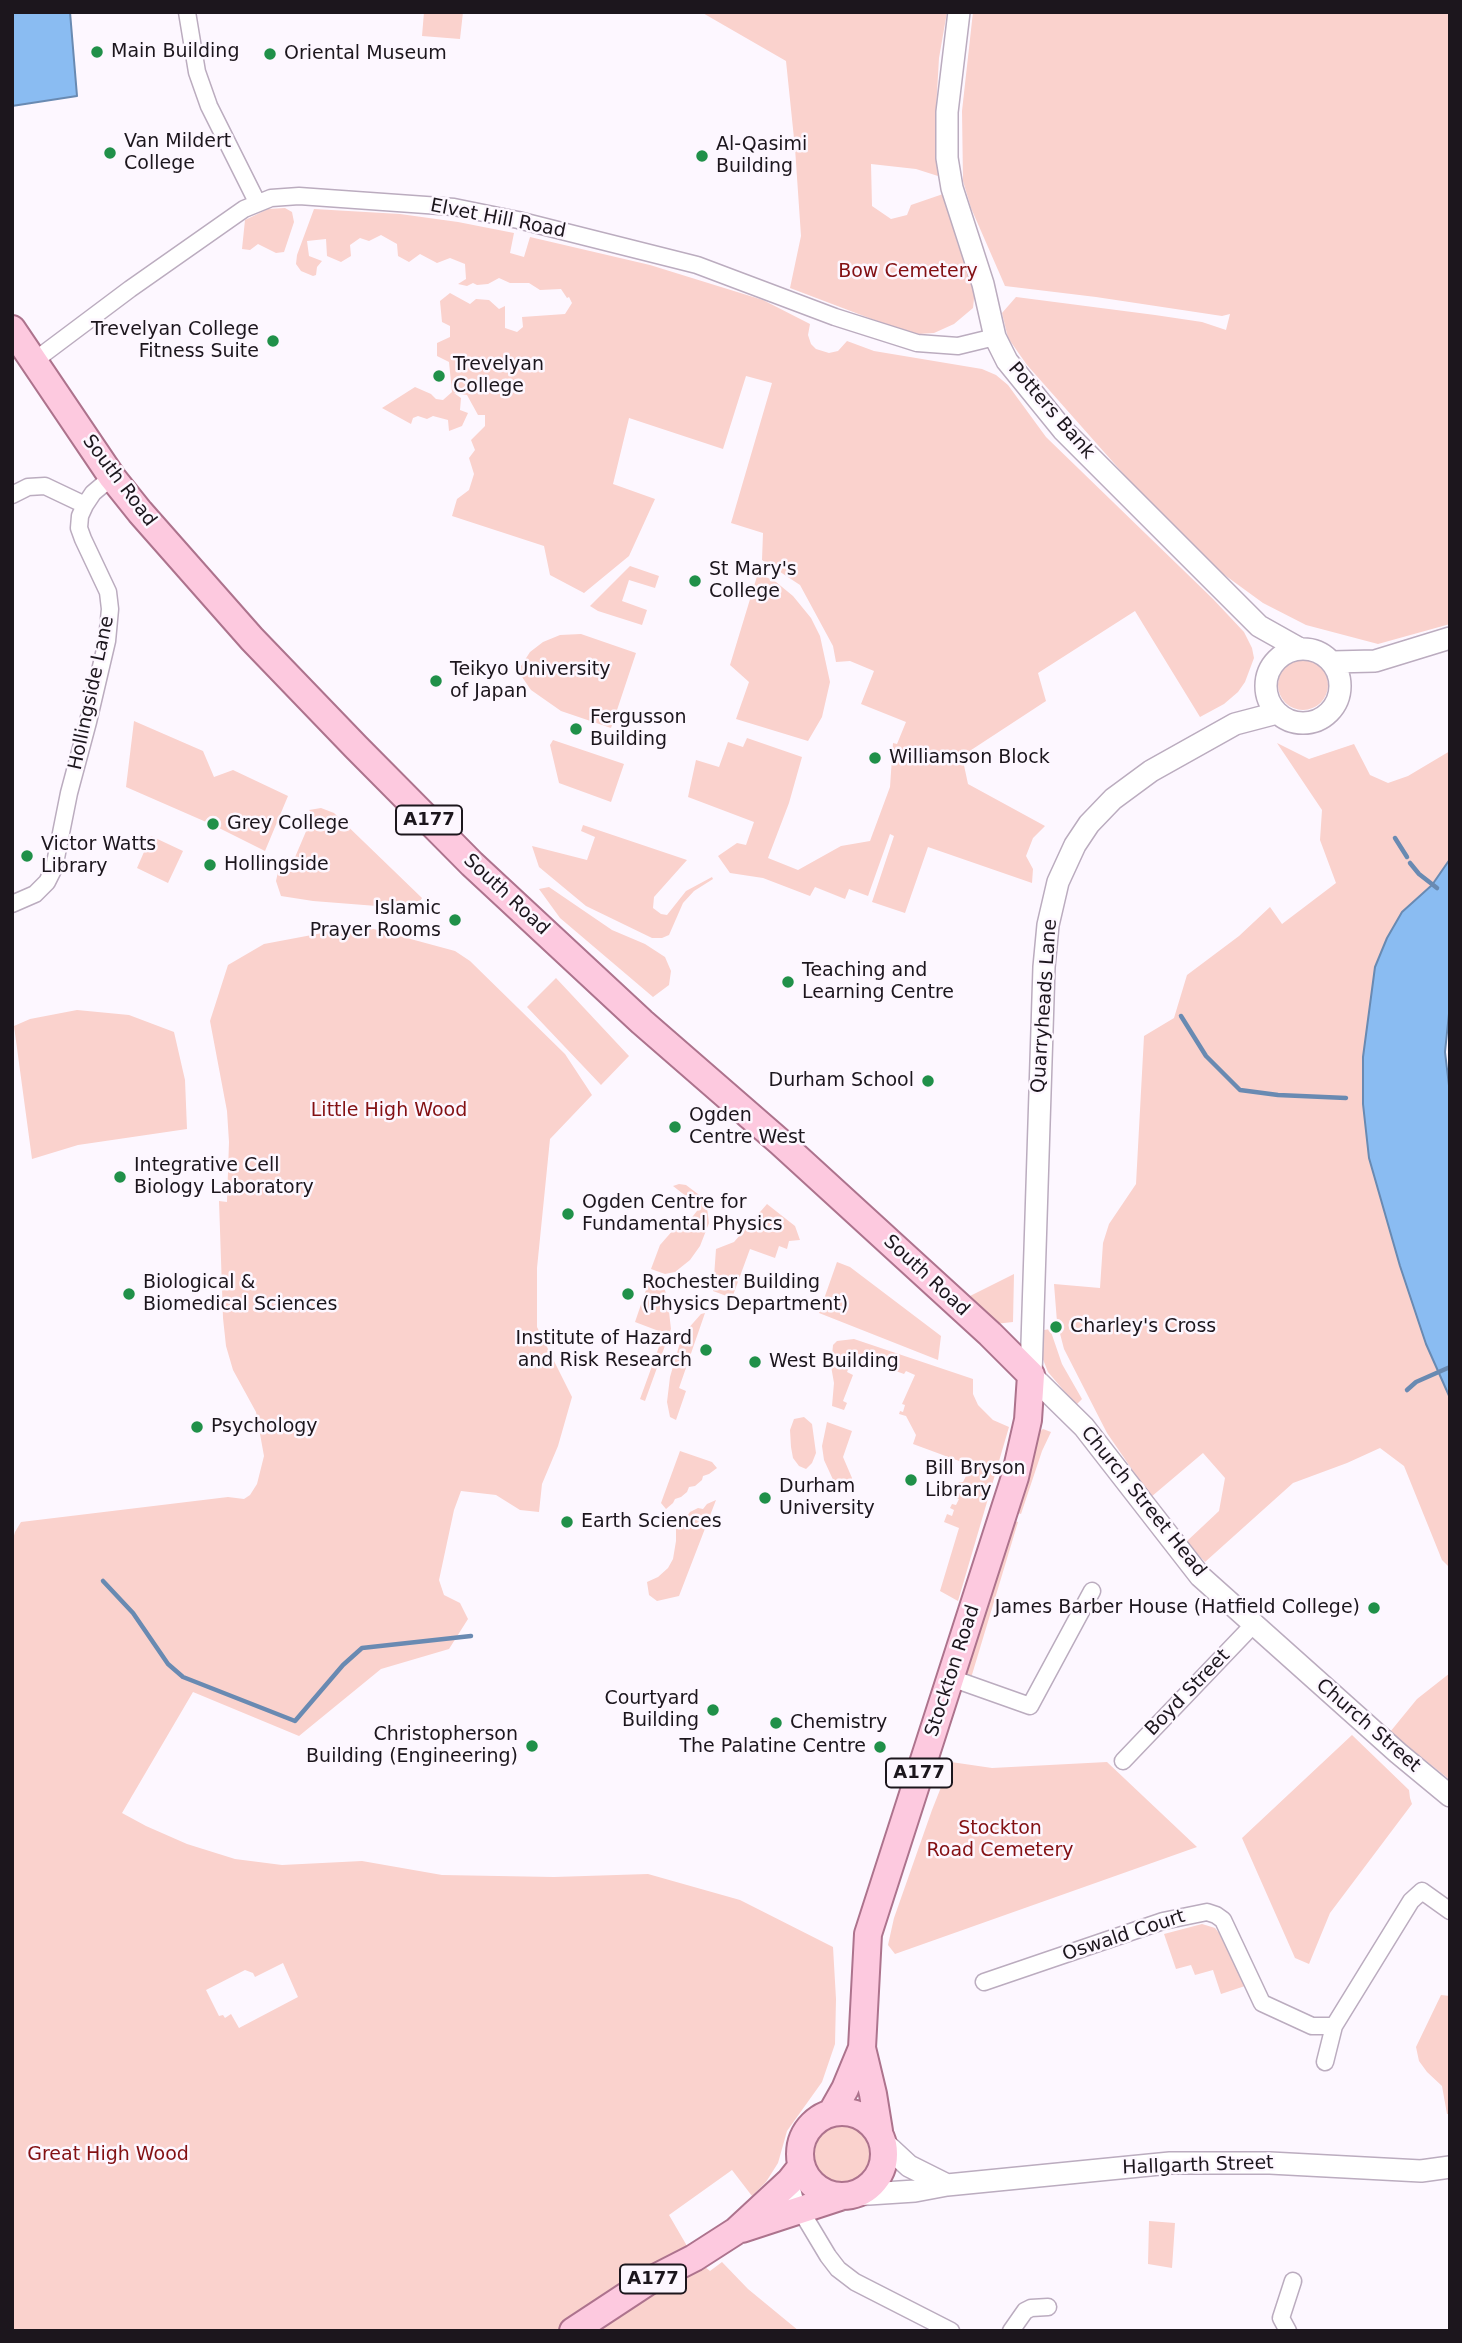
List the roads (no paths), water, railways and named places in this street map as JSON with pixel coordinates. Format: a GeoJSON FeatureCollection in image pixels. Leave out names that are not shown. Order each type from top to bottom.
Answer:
{"type":"FeatureCollection","features":[{"type":"Feature","properties":{"kind":"main road","name":"South Road"},"geometry":{"type":"LineString","coordinates":[[12,328],[112,477],[252,639],[472,864],[642,1021],[780,1142],[1031,1375]]}},
{"type":"Feature","properties":{"kind":"main road","name":"Stockton Road"},"geometry":{"type":"LineString","coordinates":[[881,2136],[862,2048],[865,1955],[870,1923],[1015,1477],[1028,1420],[1031,1375]]}},
{"type":"Feature","properties":{"kind":"main road","name":"Stockton Road"},"geometry":{"type":"LineString","coordinates":[[832,2112],[862,2048]]}},
{"type":"Feature","properties":{"kind":"main road"},"geometry":{"type":"LineString","coordinates":[[832,2112],[858,2114],[881,2136],[885,2153],[883,2166],[876,2179],[866,2189],[846,2196],[827,2194],[796,2174],[802,2139],[808,2127],[832,2112]]}},
{"type":"Feature","properties":{"kind":"main road","name":"A177"},"geometry":{"type":"LineString","coordinates":[[573,2331],[649,2281],[694,2258],[736,2231],[796,2174]]}},
{"type":"Feature","properties":{"kind":"main road","name":"A177"},"geometry":{"type":"LineString","coordinates":[[736,2231],[846,2196]]}},
{"type":"Feature","properties":{"kind":"street"},"geometry":{"type":"LineString","coordinates":[[187,12],[197,72],[209,106],[257,202]]}},
{"type":"Feature","properties":{"kind":"street","name":"Potters Bank"},"geometry":{"type":"LineString","coordinates":[[959,12],[947,112],[947,158],[952,188],[983,284],[995,337],[1007,361],[1063,430],[1259,626],[1300,649]]}},
{"type":"Feature","properties":{"kind":"street","name":"Elvet Hill Road"},"geometry":{"type":"LineString","coordinates":[[34,361],[227,220],[257,202],[290,196],[344,197],[454,207],[486,213],[697,265],[895,338],[929,345],[958,346],[995,337]]}},
{"type":"Feature","properties":{"kind":"street"},"geometry":{"type":"LineString","coordinates":[[12,495],[27,487],[45,486],[85,505],[93,493],[112,477]]}},
{"type":"Feature","properties":{"kind":"street","name":"Hollingside Lane"},"geometry":{"type":"LineString","coordinates":[[12,904],[35,894],[47,882],[54,868],[110,623],[108,592],[79,528],[85,505]]}},
{"type":"Feature","properties":{"kind":"street","name":"Potters Bank"},"geometry":{"type":"LineString","coordinates":[[1259,626],[1274,663]]}},
{"type":"Feature","properties":{"kind":"street"},"geometry":{"type":"LineString","coordinates":[[1332,662],[1375,660],[1450,638]]}},
{"type":"Feature","properties":{"kind":"street"},"geometry":{"type":"LineString","coordinates":[[1235,723],[1265,689],[1269,671],[1274,663],[1281,656],[1300,649],[1323,654],[1332,662],[1338,672],[1339,695]]}},
{"type":"Feature","properties":{"kind":"street"},"geometry":{"type":"LineString","coordinates":[[1265,689],[1271,706],[1293,723],[1318,721],[1332,710],[1339,695],[1356,675],[1375,660]]}},
{"type":"Feature","properties":{"kind":"street"},"geometry":{"type":"LineString","coordinates":[[1235,723],[1277,713]]}},
{"type":"Feature","properties":{"kind":"street","name":"Quarryheads Lane"},"geometry":{"type":"LineString","coordinates":[[1031,1375],[1044,967],[1048,925],[1058,883],[1075,845],[1089,824],[1113,799],[1151,771],[1235,723]]}},
{"type":"Feature","properties":{"kind":"street","name":"Church Street Head"},"geometry":{"type":"LineString","coordinates":[[1031,1375],[1084,1427],[1200,1576],[1287,1655]]}},
{"type":"Feature","properties":{"kind":"street"},"geometry":{"type":"LineString","coordinates":[[951,1678],[1030,1706],[1092,1591]]}},
{"type":"Feature","properties":{"kind":"street","name":"Boyd Street"},"geometry":{"type":"LineString","coordinates":[[1123,1761],[1253,1625]]}},
{"type":"Feature","properties":{"kind":"street","name":"Church Street"},"geometry":{"type":"LineString","coordinates":[[1287,1655],[1450,1796]]}},
{"type":"Feature","properties":{"kind":"street"},"geometry":{"type":"LineString","coordinates":[[1325,2062],[1334,2026],[1398,1920],[1426,1884],[1450,1911]]}},
{"type":"Feature","properties":{"kind":"street","name":"Oswald Court"},"geometry":{"type":"LineString","coordinates":[[984,1982],[1163,1921],[1207,1912],[1223,1920],[1262,2003],[1312,2026],[1334,2026]]}},
{"type":"Feature","properties":{"kind":"street"},"geometry":{"type":"LineString","coordinates":[[881,2136],[909,2166],[947,2185]]}},
{"type":"Feature","properties":{"kind":"street","name":"Hallgarth Street"},"geometry":{"type":"LineString","coordinates":[[846,2196],[1170,2163],[1270,2163],[1421,2171],[1450,2167]]}},
{"type":"Feature","properties":{"kind":"street"},"geometry":{"type":"LineString","coordinates":[[796,2174],[795,2202],[828,2256],[846,2276],[951,2331]]}},
{"type":"Feature","properties":{"kind":"street"},"geometry":{"type":"LineString","coordinates":[[1281,2326],[1293,2281]]}},
{"type":"Feature","properties":{"kind":"street"},"geometry":{"type":"LineString","coordinates":[[1010,2331],[1025,2311],[1048,2307]]}},
{"type":"Feature","properties":{"kind":"water"},"geometry":{"type":"Polygon","coordinates":[[[12,12],[70,12],[77,96],[12,106],[12,12]]]}},
{"type":"Feature","properties":{"kind":"water"},"geometry":{"type":"Polygon","coordinates":[[[1450,859],[1450,1004],[1445,1052],[1450,1094],[1450,1398],[1426,1344],[1369,1158],[1363,1104],[1363,1057],[1375,967],[1387,938],[1402,912],[1432,885],[1450,859]]]}},
{"type":"Feature","properties":{"kind":"waterway"},"geometry":{"type":"LineString","coordinates":[[1395,838],[1407,857]]}},
{"type":"Feature","properties":{"kind":"waterway"},"geometry":{"type":"LineString","coordinates":[[1410,863],[1437,888]]}},
{"type":"Feature","properties":{"kind":"waterway"},"geometry":{"type":"LineString","coordinates":[[1181,1016],[1206,1056],[1240,1090],[1278,1095],[1346,1098]]}},
{"type":"Feature","properties":{"kind":"waterway"},"geometry":{"type":"LineString","coordinates":[[1407,1390],[1416,1382],[1450,1367]]}},
{"type":"Feature","properties":{"kind":"waterway"},"geometry":{"type":"LineString","coordinates":[[103,1581],[133,1613],[168,1664],[183,1677],[295,1721],[343,1665],[362,1648],[471,1636]]}},
{"type":"Feature","properties":{"kind":"place","name":"Main Building"},"geometry":{"type":"Point","coordinates":[97,52]}},
{"type":"Feature","properties":{"kind":"place","name":"Oriental Museum"},"geometry":{"type":"Point","coordinates":[270,54]}},
{"type":"Feature","properties":{"kind":"place","name":"Van Mildert College"},"geometry":{"type":"Point","coordinates":[110,153]}},
{"type":"Feature","properties":{"kind":"place","name":"Al-Qasimi Building"},"geometry":{"type":"Point","coordinates":[702,156]}},
{"type":"Feature","properties":{"kind":"place","name":"Trevelyan College Fitness Suite"},"geometry":{"type":"Point","coordinates":[273,341]}},
{"type":"Feature","properties":{"kind":"place","name":"Trevelyan College"},"geometry":{"type":"Point","coordinates":[439,376]}},
{"type":"Feature","properties":{"kind":"place","name":"St Mary's College"},"geometry":{"type":"Point","coordinates":[695,581]}},
{"type":"Feature","properties":{"kind":"place","name":"Teikyo University of Japan"},"geometry":{"type":"Point","coordinates":[436,681]}},
{"type":"Feature","properties":{"kind":"place","name":"Fergusson Building"},"geometry":{"type":"Point","coordinates":[576,729]}},
{"type":"Feature","properties":{"kind":"place","name":"Williamson Block"},"geometry":{"type":"Point","coordinates":[875,758]}},
{"type":"Feature","properties":{"kind":"place","name":"Grey College"},"geometry":{"type":"Point","coordinates":[213,824]}},
{"type":"Feature","properties":{"kind":"place","name":"Victor Watts Library"},"geometry":{"type":"Point","coordinates":[27,856]}},
{"type":"Feature","properties":{"kind":"place","name":"Hollingside"},"geometry":{"type":"Point","coordinates":[210,865]}},
{"type":"Feature","properties":{"kind":"place","name":"Islamic Prayer Rooms"},"geometry":{"type":"Point","coordinates":[455,920]}},
{"type":"Feature","properties":{"kind":"place","name":"Teaching and Learning Centre"},"geometry":{"type":"Point","coordinates":[788,982]}},
{"type":"Feature","properties":{"kind":"place","name":"Durham School"},"geometry":{"type":"Point","coordinates":[928,1081]}},
{"type":"Feature","properties":{"kind":"place","name":"Ogden Centre West"},"geometry":{"type":"Point","coordinates":[675,1127]}},
{"type":"Feature","properties":{"kind":"place","name":"Integrative Cell Biology Laboratory"},"geometry":{"type":"Point","coordinates":[120,1177]}},
{"type":"Feature","properties":{"kind":"place","name":"Ogden Centre for Fundamental Physics"},"geometry":{"type":"Point","coordinates":[568,1214]}},
{"type":"Feature","properties":{"kind":"place","name":"Biological & Biomedical Sciences"},"geometry":{"type":"Point","coordinates":[129,1294]}},
{"type":"Feature","properties":{"kind":"place","name":"Rochester Building (Physics Department)"},"geometry":{"type":"Point","coordinates":[628,1294]}},
{"type":"Feature","properties":{"kind":"place","name":"Charley's Cross"},"geometry":{"type":"Point","coordinates":[1056,1327]}},
{"type":"Feature","properties":{"kind":"place","name":"Institute of Hazard and Risk Research"},"geometry":{"type":"Point","coordinates":[706,1350]}},
{"type":"Feature","properties":{"kind":"place","name":"West Building"},"geometry":{"type":"Point","coordinates":[755,1362]}},
{"type":"Feature","properties":{"kind":"place","name":"Psychology"},"geometry":{"type":"Point","coordinates":[197,1427]}},
{"type":"Feature","properties":{"kind":"place","name":"Bill Bryson Library"},"geometry":{"type":"Point","coordinates":[911,1480]}},
{"type":"Feature","properties":{"kind":"place","name":"Durham University"},"geometry":{"type":"Point","coordinates":[765,1498]}},
{"type":"Feature","properties":{"kind":"place","name":"Earth Sciences"},"geometry":{"type":"Point","coordinates":[567,1522]}},
{"type":"Feature","properties":{"kind":"place","name":"James Barber House (Hatfield College)"},"geometry":{"type":"Point","coordinates":[1374,1608]}},
{"type":"Feature","properties":{"kind":"place","name":"Courtyard Building"},"geometry":{"type":"Point","coordinates":[713,1710]}},
{"type":"Feature","properties":{"kind":"place","name":"Chemistry"},"geometry":{"type":"Point","coordinates":[776,1723]}},
{"type":"Feature","properties":{"kind":"place","name":"Christopherson Building (Engineering)"},"geometry":{"type":"Point","coordinates":[532,1746]}},
{"type":"Feature","properties":{"kind":"place","name":"The Palatine Centre"},"geometry":{"type":"Point","coordinates":[880,1747]}},
{"type":"Feature","properties":{"kind":"park label","name":"Bow Cemetery"},"geometry":{"type":"Point","coordinates":[908,272]}},
{"type":"Feature","properties":{"kind":"park label","name":"Little High Wood"},"geometry":{"type":"Point","coordinates":[389,1111]}},
{"type":"Feature","properties":{"kind":"park label","name":"Stockton Road Cemetery"},"geometry":{"type":"Point","coordinates":[1000,1840]}},
{"type":"Feature","properties":{"kind":"park label","name":"Great High Wood"},"geometry":{"type":"Point","coordinates":[108,2155]}}]}
